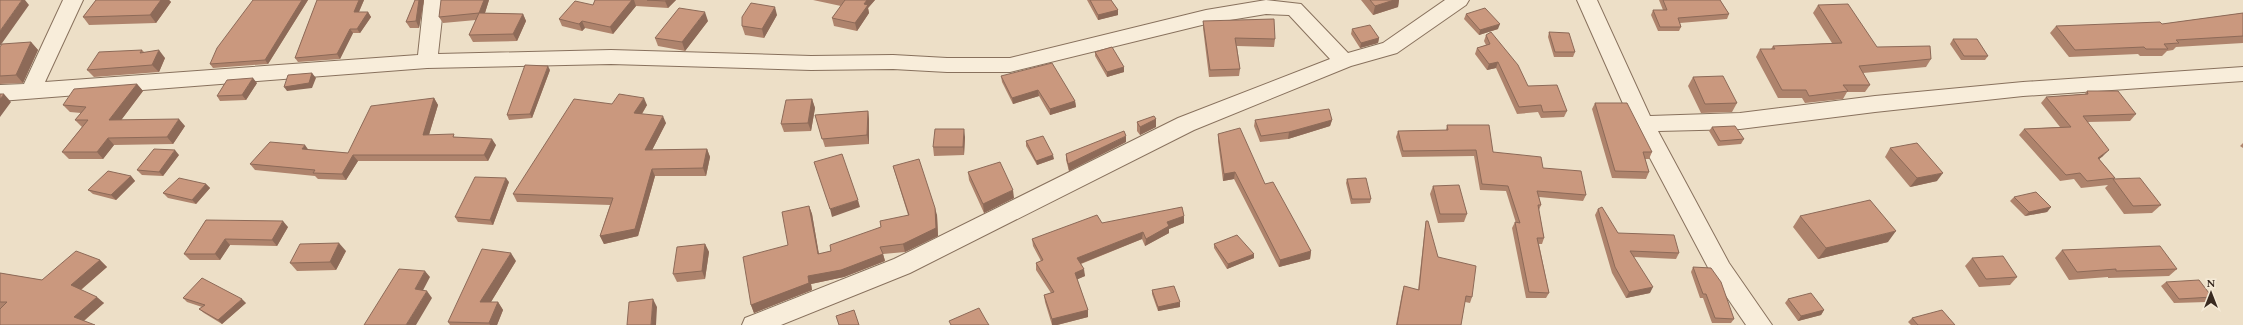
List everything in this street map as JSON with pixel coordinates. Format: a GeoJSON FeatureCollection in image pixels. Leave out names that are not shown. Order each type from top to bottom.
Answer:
{"type":"FeatureCollection","features":[{"type":"Feature","properties":{"kind":"street"},"geometry":{"type":"LineString","coordinates":[[31,90],[73,0]]}},
{"type":"Feature","properties":{"kind":"street"},"geometry":{"type":"LineString","coordinates":[[427,61],[434,0]]}},
{"type":"Feature","properties":{"kind":"street"},"geometry":{"type":"LineString","coordinates":[[754,325],[902,266],[1186,124],[1344,61],[1390,48],[1458,0]]}},
{"type":"Feature","properties":{"kind":"street"},"geometry":{"type":"LineString","coordinates":[[1587,0],[1643,124],[1721,270],[1760,325]]}},
{"type":"Feature","properties":{"kind":"street"},"geometry":{"type":"LineString","coordinates":[[0,93],[427,61],[611,57],[811,63],[893,62],[947,65],[1010,65],[1206,18],[1266,7],[1294,9],[1344,61]]}},
{"type":"Feature","properties":{"kind":"street"},"geometry":{"type":"LineString","coordinates":[[1643,124],[1740,121],[1875,104],[2023,89],[2243,74]]}},
{"type":"Feature","properties":{"kind":"building"},"geometry":{"type":"Polygon","coordinates":[[[0,0],[22,0],[0,31],[0,0]]]}},
{"type":"Feature","properties":{"kind":"building"},"geometry":{"type":"Polygon","coordinates":[[[96,0],[161,0],[150,15],[83,17],[96,0]]]}},
{"type":"Feature","properties":{"kind":"building"},"geometry":{"type":"Polygon","coordinates":[[[253,0],[302,0],[265,60],[210,64],[217,48],[253,0]]]}},
{"type":"Feature","properties":{"kind":"building"},"geometry":{"type":"Polygon","coordinates":[[[317,0],[359,0],[354,12],[368,12],[357,29],[350,29],[337,54],[295,58],[317,0]]]}},
{"type":"Feature","properties":{"kind":"building"},"geometry":{"type":"Polygon","coordinates":[[[415,0],[419,0],[416,21],[406,22],[415,0]]]}},
{"type":"Feature","properties":{"kind":"building"},"geometry":{"type":"Polygon","coordinates":[[[441,0],[484,0],[479,13],[439,17],[441,0]]]}},
{"type":"Feature","properties":{"kind":"building"},"geometry":{"type":"Polygon","coordinates":[[[595,0],[632,0],[610,27],[582,21],[579,24],[559,19],[575,1],[593,5],[595,0]]]}},
{"type":"Feature","properties":{"kind":"building"},"geometry":{"type":"Polygon","coordinates":[[[845,0],[867,0],[864,4],[868,5],[855,23],[832,18],[845,0]]]}},
{"type":"Feature","properties":{"kind":"building"},"geometry":{"type":"Polygon","coordinates":[[[1090,0],[1111,0],[1118,10],[1098,15],[1090,0]]]}},
{"type":"Feature","properties":{"kind":"building"},"geometry":{"type":"Polygon","coordinates":[[[1370,0],[1394,0],[1375,6],[1370,0]]]}},
{"type":"Feature","properties":{"kind":"building"},"geometry":{"type":"Polygon","coordinates":[[[1663,0],[1720,0],[1729,14],[1678,18],[1681,27],[1660,27],[1653,10],[1667,10],[1663,0]]]}},
{"type":"Feature","properties":{"kind":"building"},"geometry":{"type":"Polygon","coordinates":[[[751,3],[775,7],[762,29],[742,26],[742,17],[751,3]]]}},
{"type":"Feature","properties":{"kind":"building"},"geometry":{"type":"Polygon","coordinates":[[[1848,4],[1877,47],[1930,46],[1931,59],[1859,66],[1870,85],[1843,85],[1848,91],[1809,96],[1806,90],[1782,90],[1760,49],[1775,49],[1773,46],[1842,43],[1818,5],[1848,4]]]}},
{"type":"Feature","properties":{"kind":"building"},"geometry":{"type":"Polygon","coordinates":[[[679,8],[705,12],[682,42],[655,38],[679,8]]]}},
{"type":"Feature","properties":{"kind":"building"},"geometry":{"type":"Polygon","coordinates":[[[1485,8],[1500,24],[1480,30],[1466,14],[1485,8]]]}},
{"type":"Feature","properties":{"kind":"building"},"geometry":{"type":"Polygon","coordinates":[[[479,13],[523,14],[513,34],[469,35],[479,13]]]}},
{"type":"Feature","properties":{"kind":"building"},"geometry":{"type":"Polygon","coordinates":[[[2243,13],[2243,36],[2176,40],[2179,43],[2164,44],[2168,49],[2146,49],[2144,47],[2075,50],[2056,26],[2160,22],[2162,24],[2243,13]]]}},
{"type":"Feature","properties":{"kind":"building"},"geometry":{"type":"Polygon","coordinates":[[[1274,19],[1275,39],[1235,38],[1240,69],[1210,70],[1203,21],[1274,19]]]}},
{"type":"Feature","properties":{"kind":"building"},"geometry":{"type":"Polygon","coordinates":[[[1370,25],[1379,38],[1361,43],[1352,29],[1370,25]]]}},
{"type":"Feature","properties":{"kind":"building"},"geometry":{"type":"Polygon","coordinates":[[[1491,32],[1518,65],[1528,86],[1557,85],[1567,111],[1543,112],[1541,105],[1519,107],[1498,62],[1489,64],[1477,48],[1490,44],[1486,35],[1491,32]]]}},
{"type":"Feature","properties":{"kind":"building"},"geometry":{"type":"Polygon","coordinates":[[[1549,32],[1569,33],[1575,52],[1555,52],[1549,32]]]}},
{"type":"Feature","properties":{"kind":"building"},"geometry":{"type":"Polygon","coordinates":[[[1953,39],[1977,39],[1988,56],[1964,56],[1953,39]]]}},
{"type":"Feature","properties":{"kind":"building"},"geometry":{"type":"Polygon","coordinates":[[[31,42],[16,75],[0,76],[0,47],[2,44],[31,42]]]}},
{"type":"Feature","properties":{"kind":"building"},"geometry":{"type":"Polygon","coordinates":[[[1112,47],[1124,67],[1107,72],[1095,52],[1112,47]]]}},
{"type":"Feature","properties":{"kind":"building"},"geometry":{"type":"Polygon","coordinates":[[[142,50],[140,53],[159,50],[152,65],[87,70],[99,52],[142,50]]]}},
{"type":"Feature","properties":{"kind":"building"},"geometry":{"type":"Polygon","coordinates":[[[1052,63],[1075,101],[1050,109],[1038,90],[1012,98],[1001,76],[1052,63]]]}},
{"type":"Feature","properties":{"kind":"building"},"geometry":{"type":"Polygon","coordinates":[[[525,65],[548,66],[530,114],[507,115],[525,65]]]}},
{"type":"Feature","properties":{"kind":"building"},"geometry":{"type":"Polygon","coordinates":[[[312,73],[309,83],[284,87],[288,75],[312,73]]]}},
{"type":"Feature","properties":{"kind":"building"},"geometry":{"type":"Polygon","coordinates":[[[1723,76],[1737,103],[1705,104],[1693,77],[1723,76]]]}},
{"type":"Feature","properties":{"kind":"building"},"geometry":{"type":"Polygon","coordinates":[[[253,78],[242,95],[217,96],[227,80],[253,78]]]}},
{"type":"Feature","properties":{"kind":"building"},"geometry":{"type":"Polygon","coordinates":[[[137,84],[109,120],[179,119],[167,137],[108,138],[97,152],[62,152],[88,120],[75,120],[86,107],[63,105],[74,89],[137,84]]]}},
{"type":"Feature","properties":{"kind":"building"},"geometry":{"type":"Polygon","coordinates":[[[2087,91],[2118,91],[2136,114],[2083,116],[2109,150],[2098,158],[2115,178],[2087,181],[2080,173],[2066,175],[2024,129],[2071,127],[2046,97],[2088,94],[2087,91]]]}},
{"type":"Feature","properties":{"kind":"building"},"geometry":{"type":"Polygon","coordinates":[[[619,94],[644,98],[634,113],[663,116],[645,150],[707,149],[703,168],[652,169],[635,229],[600,236],[613,198],[513,194],[574,99],[612,104],[619,94]]]}},
{"type":"Feature","properties":{"kind":"building"},"geometry":{"type":"Polygon","coordinates":[[[434,98],[423,135],[454,134],[453,137],[492,139],[484,155],[353,155],[342,174],[313,173],[315,170],[250,164],[270,142],[305,145],[302,149],[348,153],[371,106],[434,98]]]}},
{"type":"Feature","properties":{"kind":"building"},"geometry":{"type":"Polygon","coordinates":[[[812,99],[808,123],[781,124],[786,100],[812,99]]]}},
{"type":"Feature","properties":{"kind":"building"},"geometry":{"type":"Polygon","coordinates":[[[1595,103],[1627,103],[1652,152],[1643,152],[1649,172],[1615,171],[1595,103]]]}},
{"type":"Feature","properties":{"kind":"building"},"geometry":{"type":"Polygon","coordinates":[[[1329,109],[1332,120],[1289,132],[1261,136],[1255,120],[1329,109]]]}},
{"type":"Feature","properties":{"kind":"building"},"geometry":{"type":"Polygon","coordinates":[[[868,111],[867,135],[822,139],[815,115],[868,111]]]}},
{"type":"Feature","properties":{"kind":"building"},"geometry":{"type":"Polygon","coordinates":[[[1154,116],[1156,119],[1140,127],[1137,122],[1154,116]]]}},
{"type":"Feature","properties":{"kind":"building"},"geometry":{"type":"Polygon","coordinates":[[[1447,125],[1489,125],[1493,152],[1541,157],[1543,168],[1581,171],[1586,195],[1537,191],[1541,205],[1538,205],[1544,238],[1537,238],[1549,293],[1529,292],[1515,222],[1520,223],[1508,186],[1482,184],[1476,150],[1403,151],[1398,131],[1448,130],[1447,125]]]}},
{"type":"Feature","properties":{"kind":"building"},"geometry":{"type":"Polygon","coordinates":[[[1735,126],[1744,139],[1720,141],[1712,127],[1735,126]]]}},
{"type":"Feature","properties":{"kind":"building"},"geometry":{"type":"Polygon","coordinates":[[[1240,128],[1265,184],[1273,182],[1311,251],[1280,260],[1235,172],[1224,174],[1218,134],[1240,128]]]}},
{"type":"Feature","properties":{"kind":"building"},"geometry":{"type":"Polygon","coordinates":[[[935,129],[964,129],[963,147],[933,147],[935,129]]]}},
{"type":"Feature","properties":{"kind":"building"},"geometry":{"type":"Polygon","coordinates":[[[1124,131],[1126,136],[1068,164],[1066,154],[1124,131]]]}},
{"type":"Feature","properties":{"kind":"building"},"geometry":{"type":"Polygon","coordinates":[[[1043,136],[1053,155],[1036,161],[1026,141],[1043,136]]]}},
{"type":"Feature","properties":{"kind":"building"},"geometry":{"type":"Polygon","coordinates":[[[1917,143],[1943,173],[1917,178],[1890,148],[1917,143]]]}},
{"type":"Feature","properties":{"kind":"building"},"geometry":{"type":"Polygon","coordinates":[[[154,149],[175,150],[159,172],[137,170],[154,149]]]}},
{"type":"Feature","properties":{"kind":"building"},"geometry":{"type":"Polygon","coordinates":[[[842,154],[858,200],[830,209],[814,162],[842,154]]]}},
{"type":"Feature","properties":{"kind":"building"},"geometry":{"type":"Polygon","coordinates":[[[919,159],[935,208],[936,228],[903,244],[880,247],[883,254],[841,270],[808,276],[809,283],[751,305],[743,257],[788,245],[782,212],[809,206],[818,254],[831,251],[830,245],[881,227],[880,221],[909,215],[893,166],[919,159]]]}},
{"type":"Feature","properties":{"kind":"building"},"geometry":{"type":"Polygon","coordinates":[[[1000,162],[1013,190],[983,204],[968,172],[1000,162]]]}},
{"type":"Feature","properties":{"kind":"building"},"geometry":{"type":"Polygon","coordinates":[[[108,171],[131,176],[111,195],[88,190],[108,171]]]}},
{"type":"Feature","properties":{"kind":"building"},"geometry":{"type":"Polygon","coordinates":[[[475,177],[506,178],[490,220],[455,217],[475,177]]]}},
{"type":"Feature","properties":{"kind":"building"},"geometry":{"type":"Polygon","coordinates":[[[179,178],[206,184],[192,200],[163,193],[179,178]]]}},
{"type":"Feature","properties":{"kind":"building"},"geometry":{"type":"Polygon","coordinates":[[[1366,178],[1371,199],[1352,199],[1347,179],[1366,178]]]}},
{"type":"Feature","properties":{"kind":"building"},"geometry":{"type":"Polygon","coordinates":[[[2140,178],[2161,205],[2133,206],[2113,179],[2140,178]]]}},
{"type":"Feature","properties":{"kind":"building"},"geometry":{"type":"Polygon","coordinates":[[[1459,185],[1467,214],[1440,214],[1433,186],[1459,185]]]}},
{"type":"Feature","properties":{"kind":"building"},"geometry":{"type":"Polygon","coordinates":[[[2036,192],[2051,207],[2029,212],[2014,197],[2036,192]]]}},
{"type":"Feature","properties":{"kind":"building"},"geometry":{"type":"Polygon","coordinates":[[[1870,200],[1896,231],[1826,248],[1800,216],[1870,200]]]}},
{"type":"Feature","properties":{"kind":"building"},"geometry":{"type":"Polygon","coordinates":[[[1182,207],[1184,216],[1167,222],[1169,226],[1146,239],[1143,232],[1077,258],[1084,269],[1075,273],[1088,310],[1052,319],[1044,295],[1054,292],[1036,263],[1043,260],[1032,239],[1097,215],[1102,223],[1182,207]]]}},
{"type":"Feature","properties":{"kind":"building"},"geometry":{"type":"Polygon","coordinates":[[[1602,207],[1618,233],[1674,235],[1679,253],[1630,251],[1653,287],[1629,292],[1615,267],[1598,209],[1602,207]]]}},
{"type":"Feature","properties":{"kind":"building"},"geometry":{"type":"Polygon","coordinates":[[[206,220],[283,221],[272,240],[225,239],[215,254],[184,254],[206,220]]]}},
{"type":"Feature","properties":{"kind":"building"},"geometry":{"type":"Polygon","coordinates":[[[1426,221],[1428,221],[1438,257],[1476,266],[1472,297],[1466,296],[1461,325],[1397,325],[1404,286],[1419,290],[1426,221]]]}},
{"type":"Feature","properties":{"kind":"building"},"geometry":{"type":"Polygon","coordinates":[[[1237,235],[1254,254],[1228,264],[1214,244],[1237,235]]]}},
{"type":"Feature","properties":{"kind":"building"},"geometry":{"type":"Polygon","coordinates":[[[339,243],[330,262],[290,263],[300,244],[339,243]]]}},
{"type":"Feature","properties":{"kind":"building"},"geometry":{"type":"Polygon","coordinates":[[[705,244],[702,271],[673,274],[677,247],[705,244]]]}},
{"type":"Feature","properties":{"kind":"building"},"geometry":{"type":"Polygon","coordinates":[[[2160,246],[2177,269],[2116,271],[2116,269],[2077,272],[2062,250],[2160,246]]]}},
{"type":"Feature","properties":{"kind":"building"},"geometry":{"type":"Polygon","coordinates":[[[482,249],[511,253],[480,302],[498,302],[489,323],[448,322],[482,249]]]}},
{"type":"Feature","properties":{"kind":"building"},"geometry":{"type":"Polygon","coordinates":[[[76,251],[100,260],[71,285],[97,297],[74,317],[95,325],[0,325],[0,309],[7,302],[0,302],[0,273],[42,280],[76,251]]]}},
{"type":"Feature","properties":{"kind":"building"},"geometry":{"type":"Polygon","coordinates":[[[2003,256],[2017,277],[1986,279],[1972,258],[2003,256]]]}},
{"type":"Feature","properties":{"kind":"building"},"geometry":{"type":"Polygon","coordinates":[[[1693,267],[1711,268],[1721,282],[1734,319],[1715,318],[1706,294],[1703,294],[1693,267]]]}},
{"type":"Feature","properties":{"kind":"building"},"geometry":{"type":"Polygon","coordinates":[[[399,269],[425,271],[415,289],[427,291],[406,325],[364,325],[399,269]]]}},
{"type":"Feature","properties":{"kind":"building"},"geometry":{"type":"Polygon","coordinates":[[[202,278],[242,299],[218,320],[199,309],[205,305],[183,298],[202,278]]]}},
{"type":"Feature","properties":{"kind":"building"},"geometry":{"type":"Polygon","coordinates":[[[2199,280],[2212,297],[2179,299],[2166,282],[2199,280]]]}},
{"type":"Feature","properties":{"kind":"building"},"geometry":{"type":"Polygon","coordinates":[[[1174,286],[1180,302],[1158,307],[1152,290],[1174,286]]]}},
{"type":"Feature","properties":{"kind":"building"},"geometry":{"type":"Polygon","coordinates":[[[1811,293],[1824,310],[1801,316],[1788,299],[1811,293]]]}},
{"type":"Feature","properties":{"kind":"building"},"geometry":{"type":"Polygon","coordinates":[[[653,299],[651,325],[627,325],[629,302],[653,299]]]}},
{"type":"Feature","properties":{"kind":"building"},"geometry":{"type":"Polygon","coordinates":[[[979,308],[989,325],[951,325],[949,321],[979,308]]]}},
{"type":"Feature","properties":{"kind":"building"},"geometry":{"type":"Polygon","coordinates":[[[854,310],[859,325],[839,325],[836,316],[854,310]]]}},
{"type":"Feature","properties":{"kind":"building"},"geometry":{"type":"Polygon","coordinates":[[[1942,310],[1955,325],[1918,325],[1912,318],[1942,310]]]}}]}
